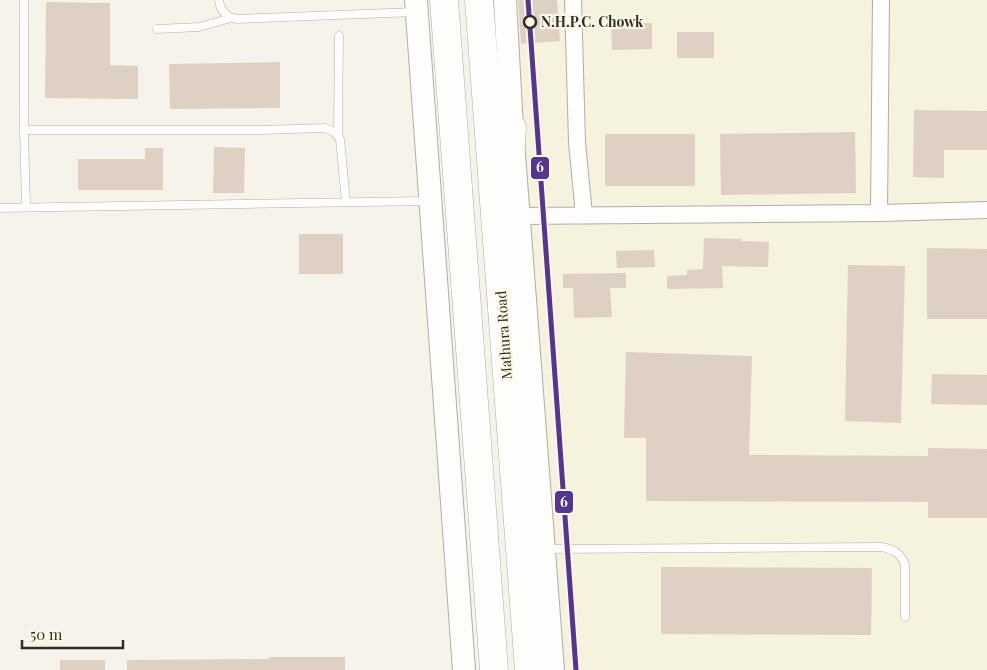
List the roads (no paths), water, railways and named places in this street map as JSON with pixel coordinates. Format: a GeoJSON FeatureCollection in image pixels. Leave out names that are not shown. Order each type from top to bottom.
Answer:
{"type":"FeatureCollection","features":[{"type":"Feature","properties":{"kind":"highway"},"geometry":{"type":"LineString","coordinates":[[444,0],[494,670]]}},
{"type":"Feature","properties":{"kind":"highway","name":"Mathura Road"},"geometry":{"type":"LineString","coordinates":[[479,0],[529,670]]}},
{"type":"Feature","properties":{"kind":"highway"},"geometry":{"type":"LineString","coordinates":[[500,280],[512,128]]}},
{"type":"Feature","properties":{"kind":"main road"},"geometry":{"type":"LineString","coordinates":[[505,0],[512,128],[552,670]]}},
{"type":"Feature","properties":{"kind":"main road"},"geometry":{"type":"LineString","coordinates":[[417,6],[464,670]]}},
{"type":"Feature","properties":{"kind":"street"},"geometry":{"type":"LineString","coordinates":[[573,0],[577,142],[584,215]]}},
{"type":"Feature","properties":{"kind":"street"},"geometry":{"type":"LineString","coordinates":[[879,213],[881,0]]}},
{"type":"Feature","properties":{"kind":"street"},"geometry":{"type":"LineString","coordinates":[[519,216],[879,213],[987,210]]}},
{"type":"Feature","properties":{"kind":"lane"},"geometry":{"type":"LineString","coordinates":[[24,0],[26,207]]}},
{"type":"Feature","properties":{"kind":"lane"},"geometry":{"type":"LineString","coordinates":[[219,0],[221,9],[225,14],[237,19],[417,6]]}},
{"type":"Feature","properties":{"kind":"lane"},"geometry":{"type":"LineString","coordinates":[[157,29],[199,27],[231,18]]}},
{"type":"Feature","properties":{"kind":"lane"},"geometry":{"type":"LineString","coordinates":[[340,36],[338,134],[346,202]]}},
{"type":"Feature","properties":{"kind":"lane"},"geometry":{"type":"LineString","coordinates":[[24,130],[261,130],[318,128],[330,130],[338,134]]}},
{"type":"Feature","properties":{"kind":"lane"},"geometry":{"type":"LineString","coordinates":[[0,208],[431,201]]}},
{"type":"Feature","properties":{"kind":"lane"},"geometry":{"type":"LineString","coordinates":[[543,549],[889,548],[897,552],[905,565],[905,618]]}},
{"type":"Feature","properties":{"kind":"place","name":"N.H.P.C. Chowk"},"geometry":{"type":"Point","coordinates":[530,22]}}]}
